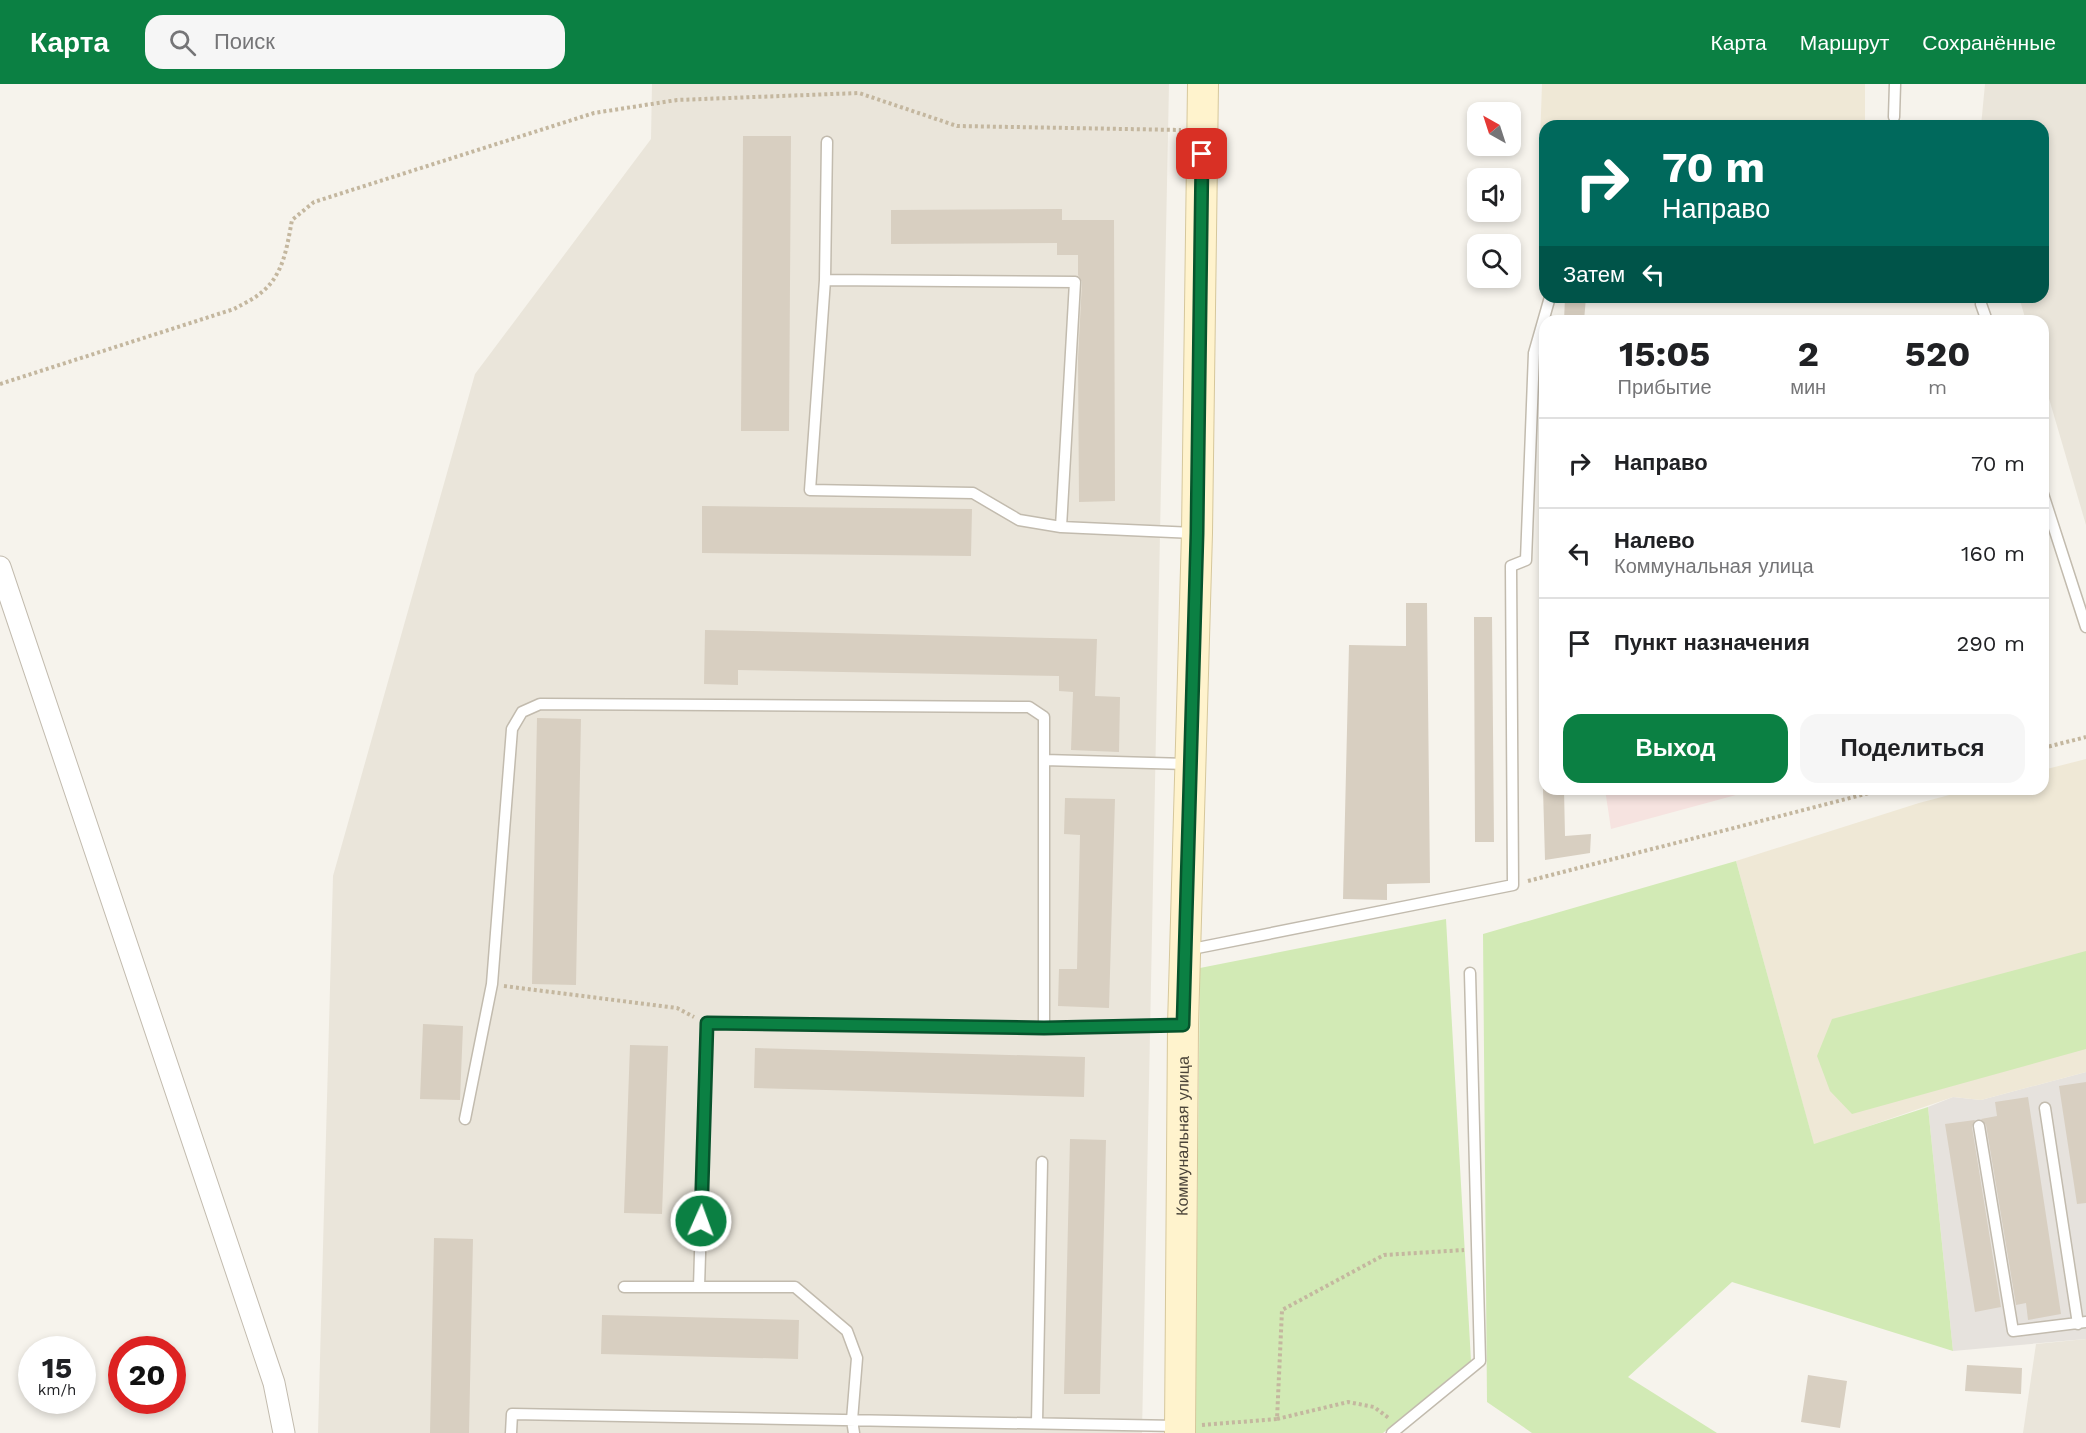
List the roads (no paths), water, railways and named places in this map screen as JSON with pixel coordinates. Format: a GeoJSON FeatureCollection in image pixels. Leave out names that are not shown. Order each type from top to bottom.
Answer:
{"type":"FeatureCollection","features":[{"type":"Feature","properties":{"kind":"street","name":"Коммунальная улица"},"geometry":{"type":"LineString","coordinates":[[1180,1430],[1183,1025],[1197,533],[1203,84]]}},
{"type":"Feature","properties":{"kind":"street"},"geometry":{"type":"LineString","coordinates":[[0,567],[274,1383],[284,1433]]}},
{"type":"Feature","properties":{"kind":"lane"},"geometry":{"type":"LineString","coordinates":[[1894,117],[1895,84]]}},
{"type":"Feature","properties":{"kind":"lane"},"geometry":{"type":"LineString","coordinates":[[827,142],[825,280],[810,490],[973,493],[1019,520],[1061,527],[1197,533]]}},
{"type":"Feature","properties":{"kind":"lane"},"geometry":{"type":"LineString","coordinates":[[825,280],[1075,282],[1061,527]]}},
{"type":"Feature","properties":{"kind":"lane"},"geometry":{"type":"LineString","coordinates":[[1981,304],[1985,315]]}},
{"type":"Feature","properties":{"kind":"lane"},"geometry":{"type":"LineString","coordinates":[[1185,950],[1513,885],[1511,566],[1526,560],[1534,353],[1539,336]]}},
{"type":"Feature","properties":{"kind":"lane"},"geometry":{"type":"LineString","coordinates":[[2049,513],[2086,627]]}},
{"type":"Feature","properties":{"kind":"lane"},"geometry":{"type":"LineString","coordinates":[[465,1119],[492,984],[512,729],[522,712],[540,704],[1029,707],[1044,717],[1044,1028]]}},
{"type":"Feature","properties":{"kind":"lane"},"geometry":{"type":"LineString","coordinates":[[1044,760],[1190,764]]}},
{"type":"Feature","properties":{"kind":"lane"},"geometry":{"type":"LineString","coordinates":[[1396,1430],[1480,1361],[1470,973]]}},
{"type":"Feature","properties":{"kind":"lane"},"geometry":{"type":"LineString","coordinates":[[699,1287],[707,1023],[1044,1028],[1183,1025]]}},
{"type":"Feature","properties":{"kind":"lane"},"geometry":{"type":"LineString","coordinates":[[1979,1126],[2013,1332],[2082,1323],[2044,1108]]}},
{"type":"Feature","properties":{"kind":"lane"},"geometry":{"type":"LineString","coordinates":[[1036,1423],[1042,1162]]}},
{"type":"Feature","properties":{"kind":"lane"},"geometry":{"type":"LineString","coordinates":[[624,1287],[795,1287],[847,1331],[857,1358],[852,1420],[854,1433]]}},
{"type":"Feature","properties":{"kind":"lane"},"geometry":{"type":"LineString","coordinates":[[511,1433],[512,1414],[1036,1423],[1180,1430]]}}]}
